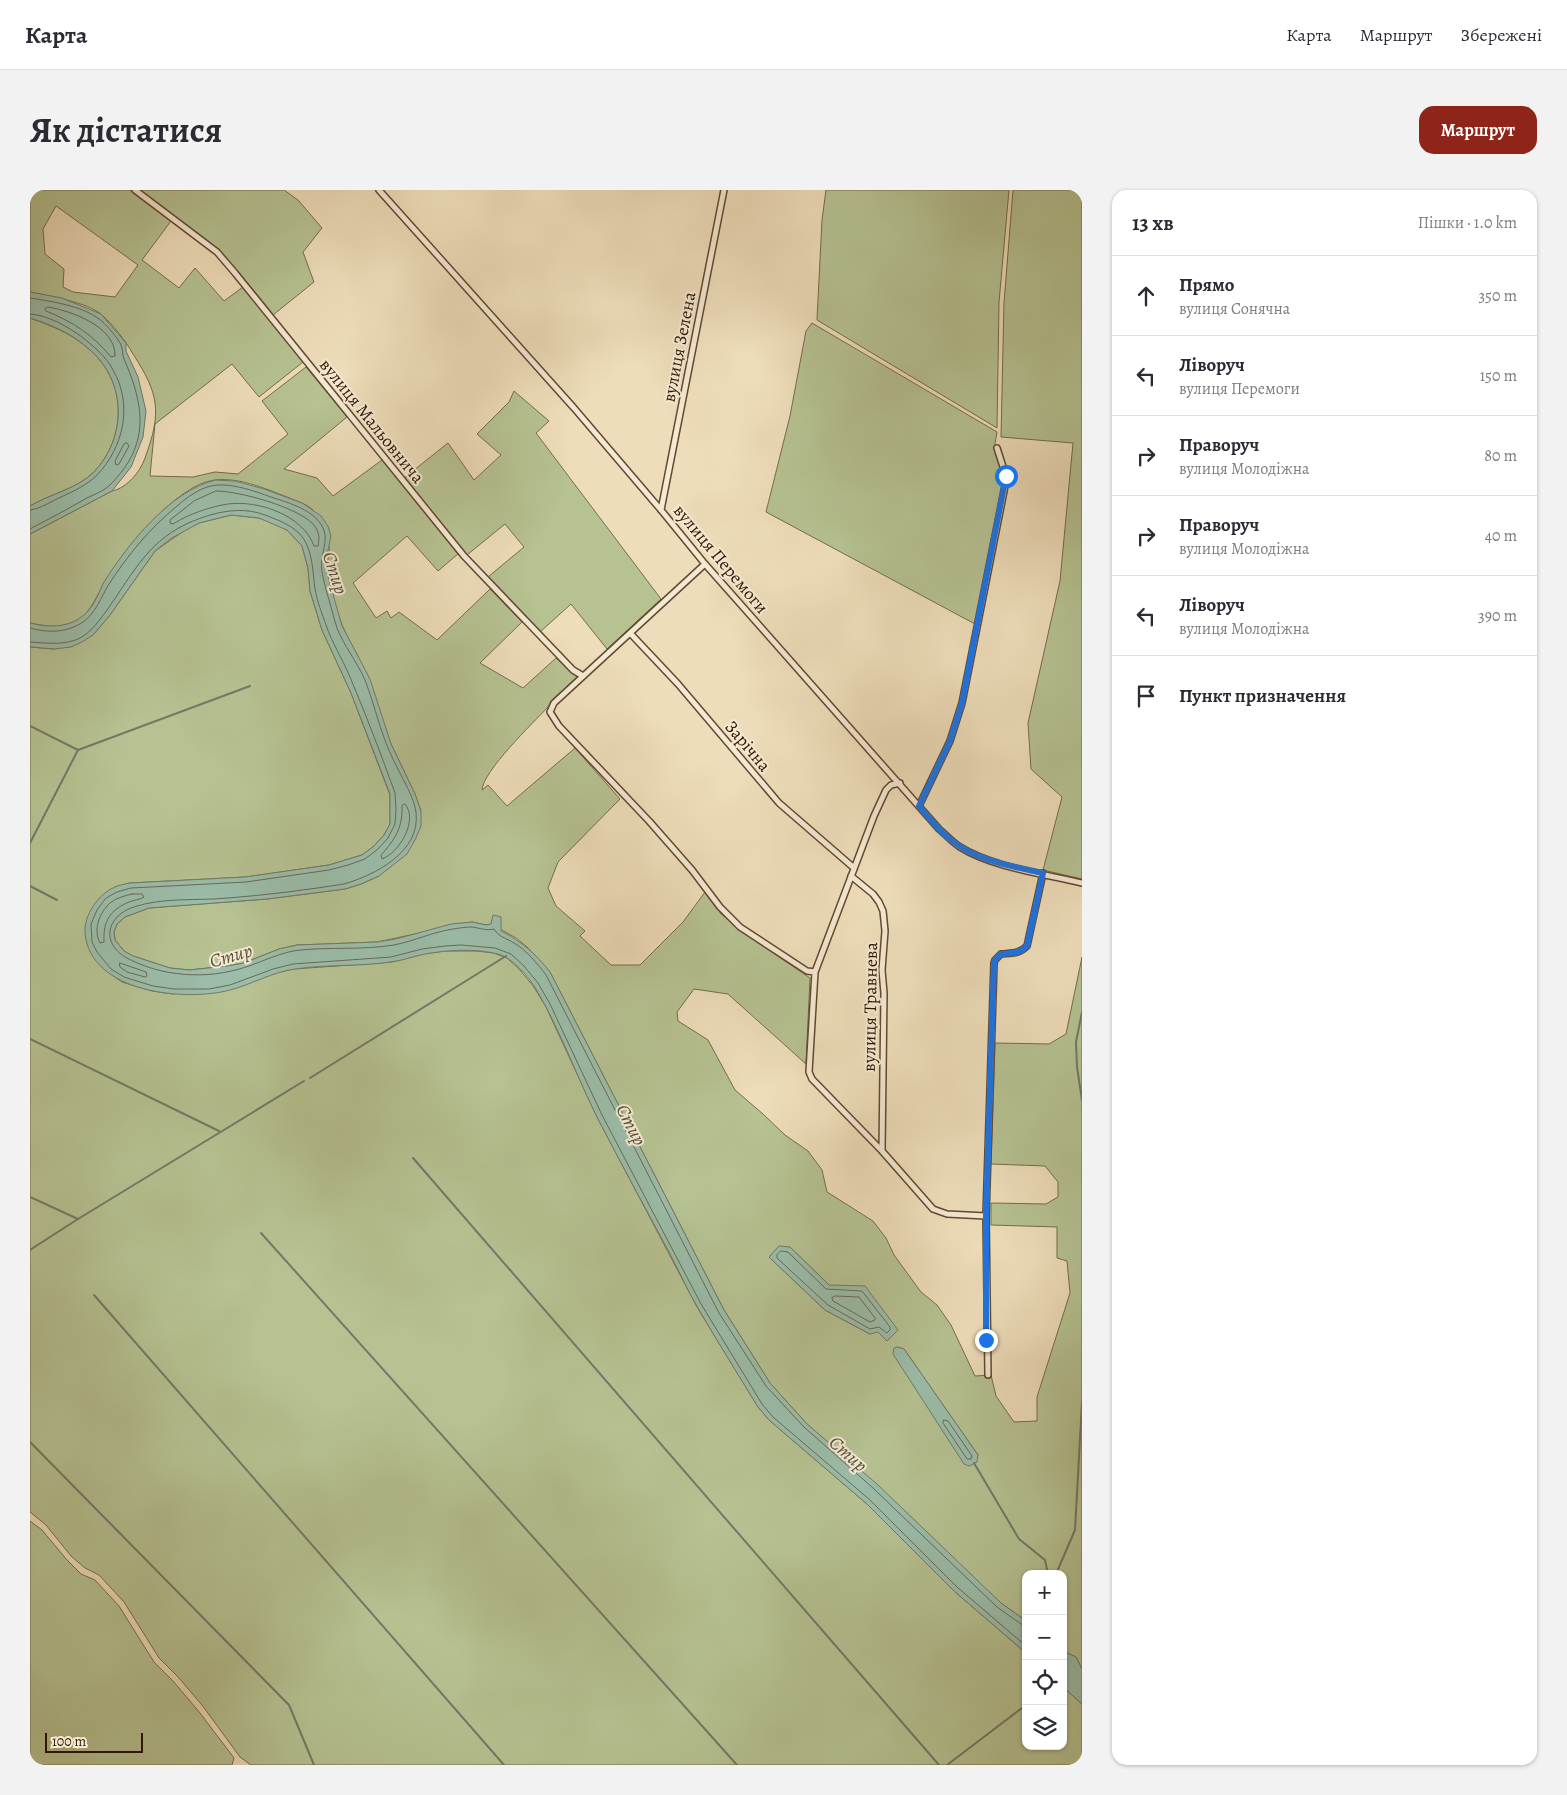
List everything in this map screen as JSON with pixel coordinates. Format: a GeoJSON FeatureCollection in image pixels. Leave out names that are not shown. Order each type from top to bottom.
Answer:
{"type":"FeatureCollection","features":[{"type":"Feature","properties":{"kind":"street","name":"вулиця Мальовнича"},"geometry":{"type":"LineString","coordinates":[[135,190],[217,252],[236,273],[464,556],[573,670],[583,676]]}},
{"type":"Feature","properties":{"kind":"street","name":"вулиця Перемоги"},"geometry":{"type":"LineString","coordinates":[[379,190],[574,408],[662,510],[704,564],[939,829],[960,847],[976,855],[999,863],[1082,882]]}},
{"type":"Feature","properties":{"kind":"street","name":"вулиця Зелена"},"geometry":{"type":"LineString","coordinates":[[662,510],[724,190]]}},
{"type":"Feature","properties":{"kind":"street"},"geometry":{"type":"LineString","coordinates":[[919,806],[950,741],[962,703],[1005,486],[1006,476],[997,448]]}},
{"type":"Feature","properties":{"kind":"street"},"geometry":{"type":"LineString","coordinates":[[704,564],[554,703],[550,712],[655,828],[692,870],[720,907],[740,927],[807,971],[815,972]]}},
{"type":"Feature","properties":{"kind":"street","name":"Зарічна"},"geometry":{"type":"LineString","coordinates":[[630,633],[678,684],[779,803],[854,868]]}},
{"type":"Feature","properties":{"kind":"street"},"geometry":{"type":"LineString","coordinates":[[900,783],[891,785],[886,790],[874,816],[815,972],[809,1072],[812,1079],[882,1151],[933,1209],[947,1214],[986,1216]]}},
{"type":"Feature","properties":{"kind":"street"},"geometry":{"type":"LineString","coordinates":[[988,1375],[986,1216],[994,963],[1001,954],[1016,953],[1027,946],[1043,873]]}},
{"type":"Feature","properties":{"kind":"street","name":"вулиця Травнева"},"geometry":{"type":"LineString","coordinates":[[851,876],[876,898],[883,911],[882,1151]]}},
{"type":"Feature","properties":{"kind":"shaded area"},"geometry":{"type":"Polygon","coordinates":[[[30,190],[130,190],[171,221],[142,260],[179,288],[195,268],[224,301],[243,287],[303,362],[259,397],[232,364],[155,424],[150,476],[193,477],[215,472],[238,474],[288,434],[262,401],[306,367],[347,417],[284,469],[317,478],[333,496],[382,460],[458,554],[438,571],[407,536],[353,583],[376,618],[387,611],[391,618],[399,612],[437,640],[490,589],[522,622],[480,663],[523,688],[556,658],[577,677],[551,701],[548,707],[499,760],[491,771],[482,790],[488,785],[507,806],[575,748],[620,799],[558,862],[548,888],[556,906],[585,931],[580,936],[611,965],[640,965],[683,922],[705,892],[721,914],[760,944],[810,978],[806,1064],[728,994],[694,989],[677,1012],[678,1021],[708,1040],[735,1090],[785,1135],[808,1151],[822,1170],[827,1192],[873,1221],[886,1238],[894,1255],[921,1292],[937,1305],[951,1325],[975,1376],[991,1375],[996,1396],[1014,1422],[1037,1421],[1037,1397],[1070,1293],[1067,1261],[1057,1258],[1057,1227],[991,1225],[991,1203],[1046,1204],[1058,1197],[1058,1182],[1045,1166],[991,1164],[995,1043],[1049,1044],[1066,1034],[1082,957],[1082,1669],[1076,1657],[1067,1653],[1067,1570],[1022,1570],[1022,1618],[1001,1603],[968,1574],[910,1516],[807,1424],[770,1383],[724,1310],[550,972],[516,938],[491,924],[486,925],[472,922],[377,942],[297,945],[279,949],[244,963],[189,970],[170,968],[133,956],[124,951],[115,940],[114,932],[117,924],[125,917],[149,908],[267,899],[345,889],[361,884],[379,876],[421,811],[391,744],[357,654],[338,615],[327,573],[329,547],[314,511],[305,504],[264,488],[234,480],[215,480],[200,484],[184,493],[168,506],[137,538],[81,618],[75,622],[56,626],[30,623],[30,534],[128,483],[140,469],[145,458],[156,415],[153,392],[142,368],[115,328],[95,310],[78,303],[30,292],[30,190]],[[56,206],[43,229],[45,254],[64,269],[63,287],[73,292],[115,297],[138,265],[56,206]],[[790,1247],[769,1257],[825,1310],[870,1334],[829,1285],[790,1247]],[[897,1347],[978,1455],[904,1349],[897,1347]]]}},
{"type":"Feature","properties":{"kind":"shaded area"},"geometry":{"type":"Polygon","coordinates":[[[140,190],[284,190],[298,200],[322,228],[303,252],[314,282],[273,315],[219,250],[140,190]]]}},
{"type":"Feature","properties":{"kind":"shaded area"},"geometry":{"type":"Polygon","coordinates":[[[826,190],[1009,190],[999,302],[997,428],[817,320],[822,220],[826,190]]]}},
{"type":"Feature","properties":{"kind":"shaded area"},"geometry":{"type":"Polygon","coordinates":[[[1013,190],[1082,190],[1082,879],[1043,870],[1062,797],[1031,769],[1028,723],[1060,581],[1073,443],[1001,437],[1004,303],[1013,190]]]}},
{"type":"Feature","properties":{"kind":"shaded area"},"geometry":{"type":"Polygon","coordinates":[[[30,318],[69,335],[90,350],[102,363],[111,378],[116,393],[118,410],[117,426],[112,443],[105,458],[94,472],[80,483],[30,506],[30,318]]]}},
{"type":"Feature","properties":{"kind":"shaded area"},"geometry":{"type":"Polygon","coordinates":[[[812,323],[997,432],[994,449],[1003,476],[1002,486],[975,624],[766,512],[790,416],[806,331],[812,323]]]}},
{"type":"Feature","properties":{"kind":"shaded area"},"geometry":{"type":"Polygon","coordinates":[[[514,391],[549,421],[536,433],[661,599],[607,649],[571,604],[540,632],[488,577],[524,547],[505,524],[467,555],[404,478],[448,443],[474,480],[501,455],[477,434],[509,402],[514,391]]]}},
{"type":"Feature","properties":{"kind":"shaded area"},"geometry":{"type":"Polygon","coordinates":[[[231,515],[259,518],[287,530],[302,546],[308,568],[310,591],[322,630],[351,693],[390,795],[390,824],[384,835],[362,855],[329,865],[246,877],[130,883],[115,887],[108,972],[122,982],[152,991],[173,994],[294,969],[392,962],[422,954],[445,951],[494,953],[507,958],[534,987],[546,1007],[597,1117],[697,1307],[758,1407],[769,1420],[867,1504],[954,1591],[1022,1650],[1022,1750],[1067,1750],[1067,1691],[1082,1704],[1082,1765],[251,1765],[240,1757],[202,1705],[159,1658],[124,1602],[99,1575],[85,1568],[71,1556],[46,1525],[30,1512],[30,647],[54,649],[93,635],[110,615],[155,551],[185,530],[199,523],[231,515]]]}},
{"type":"Feature","properties":{"kind":"shaded area"},"geometry":{"type":"Polygon","coordinates":[[[30,1521],[42,1530],[81,1574],[95,1580],[119,1606],[154,1662],[200,1713],[234,1758],[232,1765],[30,1765],[30,1521]]]}},
{"type":"Feature","properties":{"kind":"water"},"geometry":{"type":"Polygon","coordinates":[[[30,292],[62,298],[101,314],[126,343],[126,351],[138,377],[146,411],[143,437],[131,467],[112,491],[30,534],[30,506],[80,483],[94,472],[105,458],[117,426],[118,410],[116,393],[111,378],[102,363],[90,350],[77,339],[62,331],[30,318],[30,292]]]}},
{"type":"Feature","properties":{"kind":"water","name":"Стир"},"geometry":{"type":"Polygon","coordinates":[[[215,480],[235,481],[264,489],[302,503],[321,516],[328,526],[331,536],[326,560],[327,573],[342,626],[370,679],[391,744],[421,811],[421,826],[407,854],[379,876],[361,884],[345,889],[267,899],[149,908],[125,917],[117,924],[114,932],[115,940],[124,951],[133,956],[170,968],[189,970],[244,963],[279,949],[297,945],[377,942],[396,939],[451,924],[472,922],[486,925],[491,924],[493,915],[501,917],[501,931],[528,949],[550,972],[724,1310],[770,1383],[807,1424],[877,1484],[1001,1603],[1022,1618],[1022,1650],[954,1591],[867,1504],[769,1420],[758,1407],[690,1294],[597,1117],[545,1004],[529,979],[509,959],[498,954],[480,951],[443,951],[378,964],[318,966],[295,969],[230,990],[189,995],[166,993],[121,981],[104,969],[91,953],[85,933],[87,919],[98,900],[109,890],[117,886],[130,883],[245,877],[329,865],[362,855],[384,835],[390,824],[390,794],[351,693],[322,630],[310,591],[308,568],[302,546],[287,530],[259,518],[231,515],[199,523],[170,539],[155,551],[110,615],[93,635],[71,647],[54,649],[30,647],[30,623],[53,626],[68,624],[81,617],[97,598],[104,582],[125,551],[151,521],[181,496],[215,480]]]}},
{"type":"Feature","properties":{"kind":"water"},"geometry":{"type":"Polygon","coordinates":[[[779,1246],[790,1247],[829,1285],[865,1286],[898,1330],[887,1341],[878,1332],[870,1334],[825,1310],[769,1257],[779,1246]]]}},
{"type":"Feature","properties":{"kind":"water"},"geometry":{"type":"Polygon","coordinates":[[[894,1348],[904,1349],[978,1455],[977,1462],[969,1466],[964,1464],[893,1354],[894,1348]]]}},
{"type":"Feature","properties":{"kind":"water"},"geometry":{"type":"Polygon","coordinates":[[[1067,1653],[1076,1657],[1082,1669],[1082,1704],[1067,1691],[1067,1653]]]}},
{"type":"Feature","properties":{"kind":"waterway"},"geometry":{"type":"LineString","coordinates":[[30,843],[78,750],[250,686]]}},
{"type":"Feature","properties":{"kind":"waterway"},"geometry":{"type":"LineString","coordinates":[[30,726],[78,750]]}},
{"type":"Feature","properties":{"kind":"waterway"},"geometry":{"type":"LineString","coordinates":[[30,886],[57,900]]}},
{"type":"Feature","properties":{"kind":"waterway"},"geometry":{"type":"LineString","coordinates":[[310,1078],[506,956]]}},
{"type":"Feature","properties":{"kind":"waterway"},"geometry":{"type":"LineString","coordinates":[[1082,1012],[1076,1042],[1077,1067],[1082,1100]]}},
{"type":"Feature","properties":{"kind":"waterway"},"geometry":{"type":"LineString","coordinates":[[30,1039],[219,1131]]}},
{"type":"Feature","properties":{"kind":"waterway"},"geometry":{"type":"LineString","coordinates":[[30,1250],[304,1081]]}},
{"type":"Feature","properties":{"kind":"waterway"},"geometry":{"type":"LineString","coordinates":[[413,1158],[939,1765]]}},
{"type":"Feature","properties":{"kind":"waterway"},"geometry":{"type":"LineString","coordinates":[[30,1197],[78,1219]]}},
{"type":"Feature","properties":{"kind":"waterway"},"geometry":{"type":"LineString","coordinates":[[261,1233],[737,1765]]}},
{"type":"Feature","properties":{"kind":"waterway"},"geometry":{"type":"LineString","coordinates":[[94,1295],[504,1765]]}},
{"type":"Feature","properties":{"kind":"waterway"},"geometry":{"type":"LineString","coordinates":[[1058,1570],[1075,1530],[1082,1402]]}},
{"type":"Feature","properties":{"kind":"waterway"},"geometry":{"type":"LineString","coordinates":[[30,1442],[289,1705],[314,1765]]}},
{"type":"Feature","properties":{"kind":"waterway"},"geometry":{"type":"LineString","coordinates":[[974,1463],[1019,1539],[1045,1560],[1047,1570]]}},
{"type":"Feature","properties":{"kind":"waterway"},"geometry":{"type":"LineString","coordinates":[[947,1765],[1022,1708]]}},
{"type":"Feature","properties":{"kind":"route"},"geometry":{"type":"LineString","coordinates":[[986,1340],[986,1216],[994,963],[1001,954],[1016,953],[1027,946],[1043,873],[999,863],[960,847],[939,829],[919,806],[950,741],[958,719],[1006,476]]}}]}
